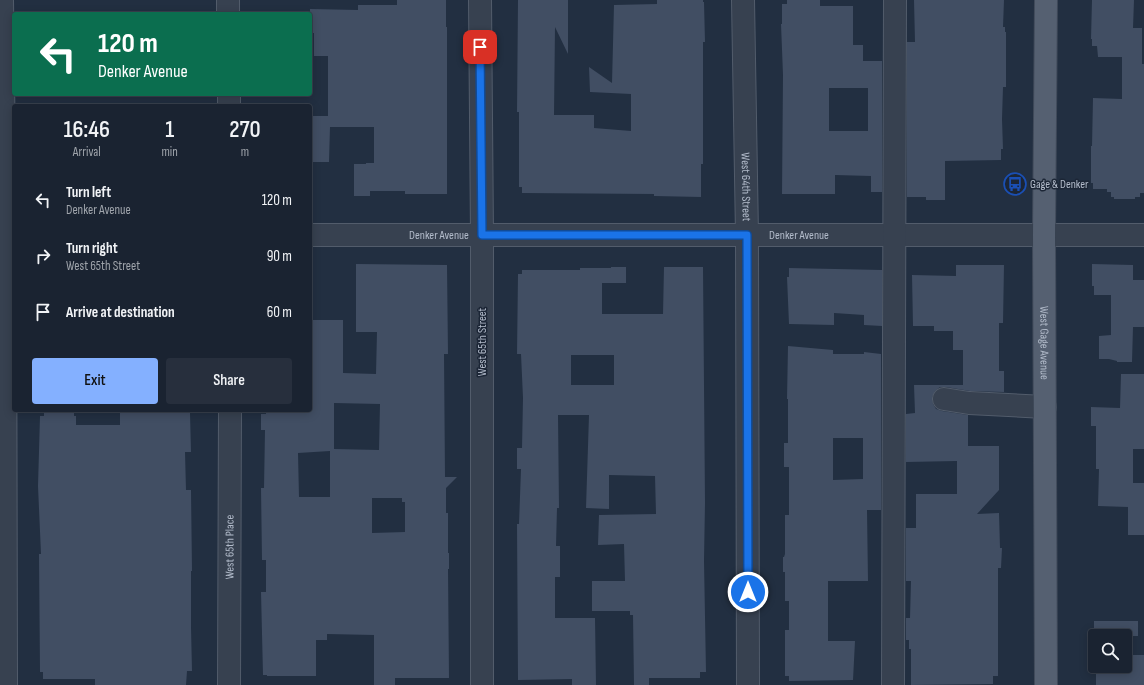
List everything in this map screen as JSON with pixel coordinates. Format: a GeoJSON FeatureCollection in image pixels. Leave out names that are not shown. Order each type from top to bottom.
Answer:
{"type":"FeatureCollection","features":[{"type":"Feature","properties":{"kind":"main road","name":"West Gage Avenue"},"geometry":{"type":"LineString","coordinates":[[1046,0],[1044,235],[1046,685]]}},
{"type":"Feature","properties":{"kind":"street"},"geometry":{"type":"LineString","coordinates":[[2,0],[6,234],[6,685]]}},
{"type":"Feature","properties":{"kind":"street"},"geometry":{"type":"LineString","coordinates":[[228,0],[228,12]]}},
{"type":"Feature","properties":{"kind":"street","name":"West 65th Street"},"geometry":{"type":"LineString","coordinates":[[480,0],[482,235],[482,685]]}},
{"type":"Feature","properties":{"kind":"street","name":"West 64th Street"},"geometry":{"type":"LineString","coordinates":[[743,0],[747,235],[748,685]]}},
{"type":"Feature","properties":{"kind":"street"},"geometry":{"type":"LineString","coordinates":[[893,685],[895,0]]}},
{"type":"Feature","properties":{"kind":"street","name":"Denker Avenue"},"geometry":{"type":"LineString","coordinates":[[312,235],[1144,235]]}},
{"type":"Feature","properties":{"kind":"street"},"geometry":{"type":"LineString","coordinates":[[944,399],[970,403],[1045,407]]}},
{"type":"Feature","properties":{"kind":"street","name":"West 65th Place"},"geometry":{"type":"LineString","coordinates":[[229,685],[230,412]]}},
{"type":"Feature","properties":{"kind":"building"},"geometry":{"type":"Polygon","coordinates":[[[397,0],[446,0],[447,194],[405,194],[405,191],[370,191],[370,196],[354,196],[354,164],[374,163],[374,127],[330,127],[329,162],[312,162],[312,116],[328,116],[328,56],[314,56],[314,33],[312,33],[312,12],[310,12],[310,9],[358,10],[358,5],[397,5],[397,0]]]}},
{"type":"Feature","properties":{"kind":"building"},"geometry":{"type":"Polygon","coordinates":[[[518,0],[568,0],[568,54],[555,27],[554,115],[594,115],[594,128],[631,131],[631,94],[590,92],[589,67],[612,83],[614,5],[657,4],[657,0],[703,0],[705,42],[703,42],[703,164],[701,164],[701,197],[654,196],[654,194],[522,193],[522,187],[519,187],[519,112],[517,112],[518,0]]]}},
{"type":"Feature","properties":{"kind":"building"},"geometry":{"type":"Polygon","coordinates":[[[787,0],[820,0],[820,6],[853,6],[853,45],[863,45],[863,61],[882,61],[882,192],[871,192],[871,176],[835,175],[835,194],[782,194],[783,75],[781,24],[782,4],[787,4],[787,0]],[[829,88],[829,131],[868,131],[868,88],[829,88]]]}},
{"type":"Feature","properties":{"kind":"building"},"geometry":{"type":"Polygon","coordinates":[[[914,0],[1004,0],[1003,27],[1005,27],[1006,32],[1006,87],[1003,87],[1003,149],[1001,149],[1001,160],[945,161],[945,200],[926,200],[926,197],[907,197],[907,42],[915,42],[914,0]]]}},
{"type":"Feature","properties":{"kind":"building"},"geometry":{"type":"Polygon","coordinates":[[[1092,0],[1134,0],[1133,28],[1142,28],[1142,64],[1144,64],[1144,193],[1140,193],[1140,197],[1135,197],[1135,199],[1114,199],[1114,197],[1111,197],[1111,192],[1107,192],[1107,189],[1093,189],[1093,183],[1091,183],[1093,98],[1122,99],[1122,57],[1098,57],[1097,46],[1092,46],[1092,0]]]}},
{"type":"Feature","properties":{"kind":"building"},"geometry":{"type":"Polygon","coordinates":[[[356,264],[447,265],[448,354],[444,354],[445,477],[457,477],[446,488],[449,553],[449,678],[395,678],[395,685],[374,685],[374,635],[327,634],[327,640],[316,640],[316,676],[263,675],[261,592],[266,592],[266,560],[262,560],[261,488],[264,488],[265,430],[261,430],[261,414],[266,414],[266,412],[312,412],[312,320],[343,320],[343,373],[376,374],[377,332],[356,332],[356,264]],[[334,403],[334,449],[379,450],[380,404],[334,403]],[[330,451],[298,453],[299,497],[330,497],[330,451]],[[372,498],[372,533],[405,532],[405,502],[402,502],[402,498],[372,498]]]}},
{"type":"Feature","properties":{"kind":"building"},"geometry":{"type":"Polygon","coordinates":[[[1092,264],[1133,265],[1133,280],[1144,280],[1144,327],[1133,327],[1132,362],[1117,362],[1109,359],[1099,359],[1099,336],[1111,335],[1111,295],[1094,295],[1094,286],[1092,286],[1092,264]]]}},
{"type":"Feature","properties":{"kind":"building"},"geometry":{"type":"Polygon","coordinates":[[[956,265],[1004,265],[1003,323],[999,323],[999,371],[1004,371],[1004,392],[970,391],[940,387],[935,391],[932,397],[933,404],[936,409],[968,415],[968,446],[999,446],[999,490],[977,514],[999,513],[1000,548],[1002,548],[1001,568],[998,568],[998,676],[993,676],[993,684],[911,685],[911,649],[909,649],[909,640],[906,640],[906,618],[910,618],[911,581],[906,581],[906,528],[916,528],[916,494],[957,494],[957,461],[906,462],[906,414],[915,413],[914,385],[963,385],[963,350],[953,350],[953,331],[934,331],[934,326],[913,326],[912,275],[956,276],[956,265]]]}},
{"type":"Feature","properties":{"kind":"building"},"geometry":{"type":"Polygon","coordinates":[[[626,267],[626,283],[602,283],[602,314],[663,314],[664,267],[703,267],[706,672],[700,672],[700,678],[649,678],[649,685],[634,685],[633,615],[630,615],[630,611],[592,611],[592,581],[625,581],[624,544],[598,545],[599,515],[656,514],[655,476],[609,475],[609,509],[586,508],[589,415],[558,415],[559,508],[557,508],[556,546],[560,546],[560,577],[555,577],[555,618],[595,618],[596,685],[572,685],[572,679],[518,680],[517,524],[519,524],[521,469],[517,469],[517,448],[522,448],[523,398],[521,354],[517,354],[518,274],[522,274],[522,270],[580,270],[580,268],[626,267]],[[571,355],[571,385],[614,385],[614,355],[571,355]]]}},
{"type":"Feature","properties":{"kind":"building"},"geometry":{"type":"Polygon","coordinates":[[[789,268],[882,270],[882,326],[864,325],[864,315],[834,313],[834,325],[789,324],[787,277],[789,277],[789,268]]]}},
{"type":"Feature","properties":{"kind":"building"},"geometry":{"type":"Polygon","coordinates":[[[788,346],[833,350],[833,354],[864,354],[864,352],[881,354],[881,510],[867,510],[868,581],[828,581],[828,641],[855,641],[853,680],[789,681],[789,676],[785,676],[785,630],[789,630],[789,601],[785,601],[785,572],[783,572],[783,557],[785,554],[785,515],[789,515],[789,467],[784,467],[784,443],[788,443],[788,346]],[[833,438],[833,480],[863,479],[863,438],[833,438]]]}},
{"type":"Feature","properties":{"kind":"building"},"geometry":{"type":"Polygon","coordinates":[[[1121,374],[1144,374],[1144,449],[1133,449],[1133,483],[1144,483],[1144,535],[1128,535],[1128,507],[1098,506],[1099,469],[1096,469],[1096,426],[1091,426],[1091,407],[1120,408],[1121,374]]]}},
{"type":"Feature","properties":{"kind":"building"},"geometry":{"type":"Polygon","coordinates":[[[44,412],[74,412],[74,416],[76,416],[76,425],[120,425],[120,412],[190,413],[191,452],[185,452],[186,490],[191,490],[192,671],[187,671],[186,685],[95,685],[95,679],[43,679],[43,672],[40,672],[39,554],[41,554],[38,486],[40,416],[44,416],[44,412]]]}},
{"type":"Feature","properties":{"kind":"building"},"geometry":{"type":"Polygon","coordinates":[[[1094,621],[1138,621],[1138,636],[1132,636],[1132,629],[1094,629],[1094,621]]]}},
{"type":"Feature","properties":{"kind":"building"},"geometry":{"type":"Polygon","coordinates":[[[1132,655],[1144,655],[1144,685],[1096,685],[1096,673],[1132,673],[1132,655]]]}},
{"type":"Feature","properties":{"kind":"place","name":"Gage & Denker"},"geometry":{"type":"Point","coordinates":[1015,184]}},
{"type":"Feature","properties":{"kind":"route"},"geometry":{"type":"LineString","coordinates":[[480,47],[482,235],[747,235],[748,592]]}}]}
